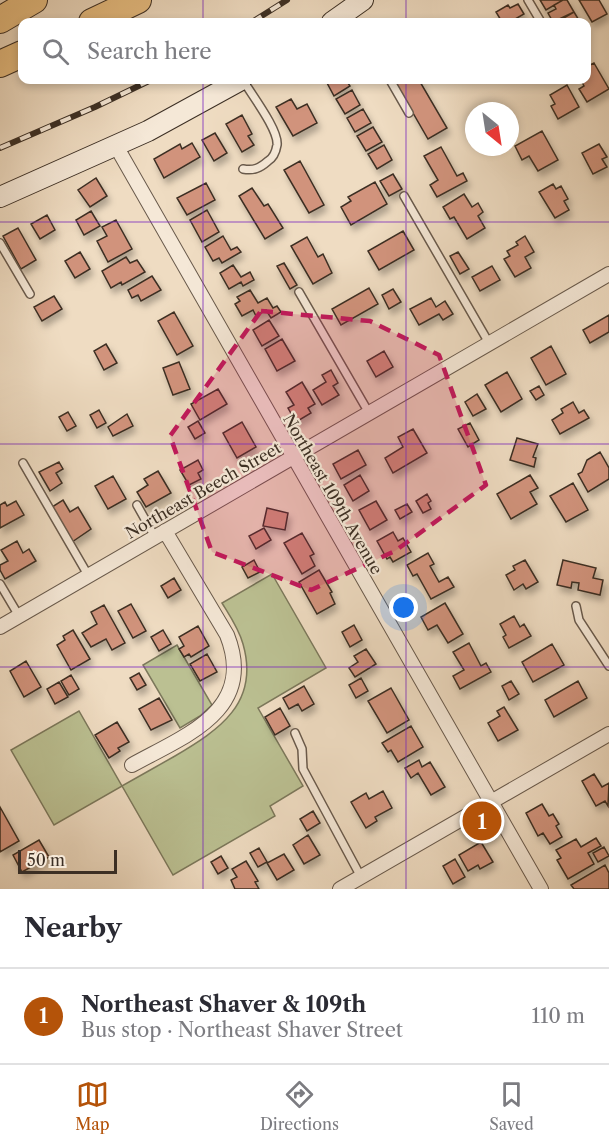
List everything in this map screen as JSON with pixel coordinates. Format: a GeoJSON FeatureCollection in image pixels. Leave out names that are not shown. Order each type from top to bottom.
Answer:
{"type":"FeatureCollection","features":[{"type":"Feature","properties":{"kind":"highway"},"geometry":{"type":"LineString","coordinates":[[0,20],[34,0]]}},
{"type":"Feature","properties":{"kind":"highway"},"geometry":{"type":"LineString","coordinates":[[100,18],[138,0]]}},
{"type":"Feature","properties":{"kind":"highway"},"geometry":{"type":"LineString","coordinates":[[0,64],[18,56]]}},
{"type":"Feature","properties":{"kind":"main road"},"geometry":{"type":"LineString","coordinates":[[339,18],[355,9]]}},
{"type":"Feature","properties":{"kind":"main road"},"geometry":{"type":"LineString","coordinates":[[0,197],[116,146],[235,84]]}},
{"type":"Feature","properties":{"kind":"street","name":"Northeast 109th Avenue"},"geometry":{"type":"LineString","coordinates":[[116,146],[292,457],[542,889]]}},
{"type":"Feature","properties":{"kind":"street","name":"Northeast Beech Street"},"geometry":{"type":"LineString","coordinates":[[0,627],[609,274]]}},
{"type":"Feature","properties":{"kind":"street"},"geometry":{"type":"LineString","coordinates":[[132,765],[208,721],[224,702],[232,679],[232,654],[226,636],[160,534]]}},
{"type":"Feature","properties":{"kind":"street"},"geometry":{"type":"LineString","coordinates":[[340,889],[609,734]]}},
{"type":"Feature","properties":{"kind":"lane"},"geometry":{"type":"LineString","coordinates":[[528,0],[539,18]]}},
{"type":"Feature","properties":{"kind":"lane"},"geometry":{"type":"LineString","coordinates":[[243,169],[251,170],[261,167],[272,158],[277,146],[276,135],[244,84]]}},
{"type":"Feature","properties":{"kind":"lane"},"geometry":{"type":"LineString","coordinates":[[392,84],[409,113]]}},
{"type":"Feature","properties":{"kind":"lane"},"geometry":{"type":"LineString","coordinates":[[404,195],[489,343]]}},
{"type":"Feature","properties":{"kind":"lane"},"geometry":{"type":"LineString","coordinates":[[0,243],[30,294]]}},
{"type":"Feature","properties":{"kind":"lane"},"geometry":{"type":"LineString","coordinates":[[299,292],[369,413]]}},
{"type":"Feature","properties":{"kind":"lane"},"geometry":{"type":"LineString","coordinates":[[23,463],[88,575]]}},
{"type":"Feature","properties":{"kind":"lane"},"geometry":{"type":"LineString","coordinates":[[137,506],[160,534]]}},
{"type":"Feature","properties":{"kind":"lane"},"geometry":{"type":"LineString","coordinates":[[0,584],[19,616]]}},
{"type":"Feature","properties":{"kind":"lane"},"geometry":{"type":"LineString","coordinates":[[576,606],[579,620],[609,666]]}},
{"type":"Feature","properties":{"kind":"lane"},"geometry":{"type":"LineString","coordinates":[[295,733],[302,749],[303,769],[361,877]]}},
{"type":"Feature","properties":{"kind":"highlighted area"},"geometry":{"type":"Polygon","coordinates":[[[261,311],[370,321],[439,355],[486,485],[395,551],[311,590],[212,552],[170,436],[261,311]]]}},
{"type":"Feature","properties":{"kind":"green space"},"geometry":{"type":"Polygon","coordinates":[[[272,574],[326,668],[258,708],[303,786],[270,806],[275,816],[173,875],[122,786],[207,736],[232,712],[241,699],[246,683],[247,665],[239,633],[222,603],[272,574]]]}},
{"type":"Feature","properties":{"kind":"green space"},"geometry":{"type":"Polygon","coordinates":[[[177,645],[212,705],[200,716],[180,728],[143,665],[177,645]]]}},
{"type":"Feature","properties":{"kind":"green space"},"geometry":{"type":"Polygon","coordinates":[[[79,711],[122,786],[54,825],[11,750],[79,711]]]}},
{"type":"Feature","properties":{"kind":"building"},"geometry":{"type":"Polygon","coordinates":[[[540,0],[563,0],[546,10],[540,0]]]}},
{"type":"Feature","properties":{"kind":"building"},"geometry":{"type":"Polygon","coordinates":[[[567,0],[574,12],[561,18],[551,18],[548,13],[556,9],[554,5],[567,0]]]}},
{"type":"Feature","properties":{"kind":"building"},"geometry":{"type":"Polygon","coordinates":[[[579,0],[599,0],[607,14],[592,22],[579,0]]]}},
{"type":"Feature","properties":{"kind":"building"},"geometry":{"type":"Polygon","coordinates":[[[518,4],[524,14],[517,18],[500,18],[496,12],[508,5],[510,8],[518,4]]]}},
{"type":"Feature","properties":{"kind":"building"},"geometry":{"type":"Polygon","coordinates":[[[574,12],[578,18],[564,18],[574,12]]]}},
{"type":"Feature","properties":{"kind":"building"},"geometry":{"type":"Polygon","coordinates":[[[594,63],[609,89],[587,102],[579,89],[584,86],[583,84],[591,84],[591,64],[594,63]]]}},
{"type":"Feature","properties":{"kind":"building"},"geometry":{"type":"Polygon","coordinates":[[[328,84],[349,84],[350,86],[334,96],[328,84]]]}},
{"type":"Feature","properties":{"kind":"building"},"geometry":{"type":"Polygon","coordinates":[[[396,84],[421,84],[447,128],[428,139],[396,84]]]}},
{"type":"Feature","properties":{"kind":"building"},"geometry":{"type":"Polygon","coordinates":[[[567,85],[579,107],[558,119],[551,106],[555,104],[550,95],[567,85]]]}},
{"type":"Feature","properties":{"kind":"building"},"geometry":{"type":"Polygon","coordinates":[[[352,90],[360,105],[345,114],[336,99],[352,90]]]}},
{"type":"Feature","properties":{"kind":"building"},"geometry":{"type":"Polygon","coordinates":[[[291,99],[297,109],[307,104],[317,123],[293,136],[276,107],[291,99]]]}},
{"type":"Feature","properties":{"kind":"building"},"geometry":{"type":"Polygon","coordinates":[[[363,109],[371,123],[355,132],[347,118],[363,109]]]}},
{"type":"Feature","properties":{"kind":"building"},"geometry":{"type":"Polygon","coordinates":[[[242,115],[252,134],[248,136],[254,145],[242,152],[226,124],[242,115]]]}},
{"type":"Feature","properties":{"kind":"building"},"geometry":{"type":"Polygon","coordinates":[[[373,127],[382,142],[366,151],[357,136],[373,127]]]}},
{"type":"Feature","properties":{"kind":"building"},"geometry":{"type":"Polygon","coordinates":[[[542,131],[558,160],[538,171],[529,156],[522,160],[519,154],[519,144],[542,131]]]}},
{"type":"Feature","properties":{"kind":"building"},"geometry":{"type":"Polygon","coordinates":[[[215,133],[227,153],[214,161],[202,140],[215,133]]]}},
{"type":"Feature","properties":{"kind":"building"},"geometry":{"type":"Polygon","coordinates":[[[192,143],[200,157],[164,178],[154,159],[180,144],[182,149],[192,143]]]}},
{"type":"Feature","properties":{"kind":"building"},"geometry":{"type":"Polygon","coordinates":[[[599,144],[607,157],[602,159],[607,167],[593,174],[582,153],[599,144]]]}},
{"type":"Feature","properties":{"kind":"building"},"geometry":{"type":"Polygon","coordinates":[[[384,145],[392,160],[377,169],[368,154],[384,145]]]}},
{"type":"Feature","properties":{"kind":"building"},"geometry":{"type":"Polygon","coordinates":[[[441,147],[457,176],[463,173],[467,181],[437,197],[430,185],[438,180],[424,156],[441,147]]]}},
{"type":"Feature","properties":{"kind":"building"},"geometry":{"type":"Polygon","coordinates":[[[300,161],[324,205],[309,213],[284,170],[300,161]]]}},
{"type":"Feature","properties":{"kind":"building"},"geometry":{"type":"Polygon","coordinates":[[[393,174],[402,189],[389,196],[380,181],[393,174]]]}},
{"type":"Feature","properties":{"kind":"building"},"geometry":{"type":"Polygon","coordinates":[[[96,178],[107,196],[90,207],[78,190],[96,178]]]}},
{"type":"Feature","properties":{"kind":"building"},"geometry":{"type":"Polygon","coordinates":[[[375,182],[387,204],[351,225],[341,207],[351,201],[348,197],[375,182]]]}},
{"type":"Feature","properties":{"kind":"building"},"geometry":{"type":"Polygon","coordinates":[[[206,183],[215,200],[187,215],[177,198],[206,183]]]}},
{"type":"Feature","properties":{"kind":"building"},"geometry":{"type":"Polygon","coordinates":[[[553,184],[556,189],[561,186],[568,199],[564,201],[569,210],[555,218],[539,192],[553,184]]]}},
{"type":"Feature","properties":{"kind":"building"},"geometry":{"type":"Polygon","coordinates":[[[252,188],[264,206],[268,204],[283,228],[265,239],[239,196],[252,188]]]}},
{"type":"Feature","properties":{"kind":"building"},"geometry":{"type":"Polygon","coordinates":[[[464,194],[472,207],[478,203],[483,212],[478,216],[485,228],[467,239],[454,217],[450,219],[443,207],[464,194]]]}},
{"type":"Feature","properties":{"kind":"building"},"geometry":{"type":"Polygon","coordinates":[[[207,210],[219,232],[202,242],[190,220],[207,210]]]}},
{"type":"Feature","properties":{"kind":"building"},"geometry":{"type":"Polygon","coordinates":[[[91,211],[100,226],[84,235],[76,220],[91,211]]]}},
{"type":"Feature","properties":{"kind":"building"},"geometry":{"type":"Polygon","coordinates":[[[47,215],[55,230],[40,239],[31,224],[47,215]]]}},
{"type":"Feature","properties":{"kind":"building"},"geometry":{"type":"Polygon","coordinates":[[[116,220],[132,249],[108,262],[97,241],[107,236],[102,227],[116,220]]]}},
{"type":"Feature","properties":{"kind":"building"},"geometry":{"type":"Polygon","coordinates":[[[18,228],[36,260],[21,269],[3,236],[18,228]]]}},
{"type":"Feature","properties":{"kind":"building"},"geometry":{"type":"Polygon","coordinates":[[[403,231],[414,250],[379,270],[368,251],[403,231]]]}},
{"type":"Feature","properties":{"kind":"building"},"geometry":{"type":"Polygon","coordinates":[[[223,236],[231,250],[237,247],[241,252],[222,263],[219,258],[213,261],[205,247],[223,236]]]}},
{"type":"Feature","properties":{"kind":"building"},"geometry":{"type":"Polygon","coordinates":[[[525,236],[534,252],[525,257],[531,268],[515,277],[504,259],[510,256],[507,251],[518,245],[516,242],[525,236]]]}},
{"type":"Feature","properties":{"kind":"building"},"geometry":{"type":"Polygon","coordinates":[[[307,237],[318,257],[323,254],[332,273],[313,284],[291,246],[307,237]]]}},
{"type":"Feature","properties":{"kind":"building"},"geometry":{"type":"Polygon","coordinates":[[[80,252],[90,269],[75,278],[65,261],[80,252]]]}},
{"type":"Feature","properties":{"kind":"building"},"geometry":{"type":"Polygon","coordinates":[[[458,252],[469,269],[460,274],[450,256],[458,252]]]}},
{"type":"Feature","properties":{"kind":"building"},"geometry":{"type":"Polygon","coordinates":[[[126,257],[130,263],[137,260],[145,272],[122,285],[121,282],[111,288],[102,271],[126,257]]]}},
{"type":"Feature","properties":{"kind":"building"},"geometry":{"type":"Polygon","coordinates":[[[284,263],[297,285],[290,289],[277,266],[284,263]]]}},
{"type":"Feature","properties":{"kind":"building"},"geometry":{"type":"Polygon","coordinates":[[[233,265],[241,277],[250,272],[254,280],[243,286],[241,282],[229,289],[220,273],[233,265]]]}},
{"type":"Feature","properties":{"kind":"building"},"geometry":{"type":"Polygon","coordinates":[[[492,266],[500,280],[480,291],[472,277],[492,266]]]}},
{"type":"Feature","properties":{"kind":"building"},"geometry":{"type":"Polygon","coordinates":[[[152,276],[161,290],[141,301],[138,295],[132,298],[128,290],[152,276]]]}},
{"type":"Feature","properties":{"kind":"building"},"geometry":{"type":"Polygon","coordinates":[[[369,288],[378,304],[341,325],[332,309],[369,288]]]}},
{"type":"Feature","properties":{"kind":"building"},"geometry":{"type":"Polygon","coordinates":[[[393,289],[401,302],[389,309],[382,295],[393,289]]]}},
{"type":"Feature","properties":{"kind":"building"},"geometry":{"type":"Polygon","coordinates":[[[250,290],[258,303],[267,298],[273,308],[277,306],[281,312],[271,318],[266,310],[256,316],[253,310],[242,316],[235,304],[240,301],[237,297],[250,290]]]}},
{"type":"Feature","properties":{"kind":"building"},"geometry":{"type":"Polygon","coordinates":[[[54,296],[62,309],[42,321],[34,307],[54,296]]]}},
{"type":"Feature","properties":{"kind":"building"},"geometry":{"type":"Polygon","coordinates":[[[431,298],[436,307],[445,301],[453,314],[443,320],[439,314],[419,325],[410,309],[431,298]]]}},
{"type":"Feature","properties":{"kind":"building"},"geometry":{"type":"Polygon","coordinates":[[[174,312],[193,346],[177,355],[158,321],[174,312]]]}},
{"type":"Feature","properties":{"kind":"building"},"geometry":{"type":"Polygon","coordinates":[[[609,315],[609,332],[590,343],[583,330],[609,315]]]}},
{"type":"Feature","properties":{"kind":"building"},"geometry":{"type":"Polygon","coordinates":[[[269,320],[279,336],[262,346],[253,330],[269,320]]]}},
{"type":"Feature","properties":{"kind":"building"},"geometry":{"type":"Polygon","coordinates":[[[282,339],[295,361],[277,371],[265,349],[282,339]]]}},
{"type":"Feature","properties":{"kind":"building"},"geometry":{"type":"Polygon","coordinates":[[[106,344],[117,363],[104,370],[94,351],[106,344]]]}},
{"type":"Feature","properties":{"kind":"building"},"geometry":{"type":"Polygon","coordinates":[[[551,346],[566,374],[546,385],[531,358],[551,346]]]}},
{"type":"Feature","properties":{"kind":"building"},"geometry":{"type":"Polygon","coordinates":[[[384,351],[393,367],[376,377],[367,361],[384,351]]]}},
{"type":"Feature","properties":{"kind":"building"},"geometry":{"type":"Polygon","coordinates":[[[179,362],[190,389],[173,395],[163,368],[179,362]]]}},
{"type":"Feature","properties":{"kind":"building"},"geometry":{"type":"Polygon","coordinates":[[[331,370],[338,383],[333,386],[339,395],[322,405],[313,390],[326,382],[322,375],[331,370]]]}},
{"type":"Feature","properties":{"kind":"building"},"geometry":{"type":"Polygon","coordinates":[[[507,372],[522,399],[501,412],[485,385],[507,372]]]}},
{"type":"Feature","properties":{"kind":"building"},"geometry":{"type":"Polygon","coordinates":[[[302,382],[315,404],[308,408],[311,413],[296,422],[288,408],[294,405],[286,392],[302,382]]]}},
{"type":"Feature","properties":{"kind":"building"},"geometry":{"type":"Polygon","coordinates":[[[539,386],[544,395],[536,400],[530,391],[539,386]]]}},
{"type":"Feature","properties":{"kind":"building"},"geometry":{"type":"Polygon","coordinates":[[[218,389],[227,404],[200,420],[191,404],[218,389]]]}},
{"type":"Feature","properties":{"kind":"building"},"geometry":{"type":"Polygon","coordinates":[[[477,394],[486,409],[473,416],[465,402],[477,394]]]}},
{"type":"Feature","properties":{"kind":"building"},"geometry":{"type":"Polygon","coordinates":[[[573,402],[579,413],[584,410],[589,418],[560,434],[552,420],[563,413],[561,409],[573,402]]]}},
{"type":"Feature","properties":{"kind":"building"},"geometry":{"type":"Polygon","coordinates":[[[99,410],[106,423],[97,428],[90,415],[99,410]]]}},
{"type":"Feature","properties":{"kind":"building"},"geometry":{"type":"Polygon","coordinates":[[[68,412],[76,426],[67,431],[59,417],[68,412]]]}},
{"type":"Feature","properties":{"kind":"building"},"geometry":{"type":"Polygon","coordinates":[[[127,414],[133,426],[113,436],[108,427],[127,414]]]}},
{"type":"Feature","properties":{"kind":"building"},"geometry":{"type":"Polygon","coordinates":[[[198,421],[205,433],[195,439],[188,427],[198,421]]]}},
{"type":"Feature","properties":{"kind":"building"},"geometry":{"type":"Polygon","coordinates":[[[242,422],[256,447],[237,458],[223,433],[242,422]]]}},
{"type":"Feature","properties":{"kind":"building"},"geometry":{"type":"Polygon","coordinates":[[[470,423],[479,440],[468,447],[458,429],[470,423]]]}},
{"type":"Feature","properties":{"kind":"building"},"geometry":{"type":"Polygon","coordinates":[[[413,429],[427,453],[393,473],[385,458],[403,447],[398,437],[413,429]]]}},
{"type":"Feature","properties":{"kind":"building"},"geometry":{"type":"Polygon","coordinates":[[[517,438],[538,444],[533,457],[536,458],[534,467],[510,460],[517,438]]]}},
{"type":"Feature","properties":{"kind":"building"},"geometry":{"type":"Polygon","coordinates":[[[358,450],[366,465],[341,479],[333,464],[358,450]]]}},
{"type":"Feature","properties":{"kind":"building"},"geometry":{"type":"Polygon","coordinates":[[[600,452],[609,468],[609,479],[588,492],[578,474],[582,472],[587,460],[600,452]]]}},
{"type":"Feature","properties":{"kind":"building"},"geometry":{"type":"Polygon","coordinates":[[[198,460],[203,470],[198,473],[201,479],[189,485],[180,470],[198,460]]]}},
{"type":"Feature","properties":{"kind":"building"},"geometry":{"type":"Polygon","coordinates":[[[59,462],[63,469],[56,473],[62,483],[50,491],[39,472],[59,462]]]}},
{"type":"Feature","properties":{"kind":"building"},"geometry":{"type":"Polygon","coordinates":[[[158,471],[171,493],[146,507],[137,492],[148,485],[144,479],[158,471]]]}},
{"type":"Feature","properties":{"kind":"building"},"geometry":{"type":"Polygon","coordinates":[[[360,475],[369,491],[353,501],[344,485],[360,475]]]}},
{"type":"Feature","properties":{"kind":"building"},"geometry":{"type":"Polygon","coordinates":[[[530,475],[538,488],[530,492],[537,504],[511,519],[497,494],[530,475]]]}},
{"type":"Feature","properties":{"kind":"building"},"geometry":{"type":"Polygon","coordinates":[[[113,476],[126,499],[108,509],[95,486],[113,476]]]}},
{"type":"Feature","properties":{"kind":"building"},"geometry":{"type":"Polygon","coordinates":[[[573,483],[588,510],[566,522],[550,496],[573,483]]]}},
{"type":"Feature","properties":{"kind":"building"},"geometry":{"type":"Polygon","coordinates":[[[427,494],[431,501],[428,503],[431,509],[423,513],[416,501],[427,494]]]}},
{"type":"Feature","properties":{"kind":"building"},"geometry":{"type":"Polygon","coordinates":[[[63,500],[70,512],[78,507],[91,529],[72,542],[52,507],[63,500]]]}},
{"type":"Feature","properties":{"kind":"building"},"geometry":{"type":"Polygon","coordinates":[[[16,501],[24,515],[0,528],[0,505],[5,502],[7,506],[16,501]]]}},
{"type":"Feature","properties":{"kind":"building"},"geometry":{"type":"Polygon","coordinates":[[[376,501],[387,520],[370,530],[359,510],[376,501]]]}},
{"type":"Feature","properties":{"kind":"building"},"geometry":{"type":"Polygon","coordinates":[[[407,504],[412,512],[400,519],[395,510],[407,504]]]}},
{"type":"Feature","properties":{"kind":"building"},"geometry":{"type":"Polygon","coordinates":[[[267,508],[288,513],[285,530],[263,526],[267,508]]]}},
{"type":"Feature","properties":{"kind":"building"},"geometry":{"type":"Polygon","coordinates":[[[264,528],[271,540],[256,549],[249,536],[264,528]]]}},
{"type":"Feature","properties":{"kind":"building"},"geometry":{"type":"Polygon","coordinates":[[[393,532],[398,541],[403,538],[411,552],[393,562],[390,557],[387,559],[377,541],[393,532]]]}},
{"type":"Feature","properties":{"kind":"building"},"geometry":{"type":"Polygon","coordinates":[[[302,533],[314,554],[310,556],[315,566],[302,574],[284,543],[302,533]]]}},
{"type":"Feature","properties":{"kind":"building"},"geometry":{"type":"Polygon","coordinates":[[[17,541],[23,553],[29,549],[36,561],[5,579],[0,565],[8,561],[1,550],[17,541]]]}},
{"type":"Feature","properties":{"kind":"building"},"geometry":{"type":"Polygon","coordinates":[[[428,553],[434,564],[430,566],[439,582],[448,577],[454,587],[431,599],[417,574],[413,576],[407,565],[428,553]]]}},
{"type":"Feature","properties":{"kind":"building"},"geometry":{"type":"Polygon","coordinates":[[[254,560],[260,572],[248,578],[242,567],[254,560]]]}},
{"type":"Feature","properties":{"kind":"building"},"geometry":{"type":"Polygon","coordinates":[[[525,560],[538,582],[526,589],[523,584],[514,590],[506,575],[515,570],[513,566],[525,560]]]}},
{"type":"Feature","properties":{"kind":"building"},"geometry":{"type":"Polygon","coordinates":[[[563,560],[596,568],[593,578],[603,580],[600,595],[578,590],[579,583],[572,582],[571,588],[557,585],[563,560]]]}},
{"type":"Feature","properties":{"kind":"building"},"geometry":{"type":"Polygon","coordinates":[[[319,570],[332,592],[330,593],[335,604],[317,614],[299,582],[319,570]]]}},
{"type":"Feature","properties":{"kind":"building"},"geometry":{"type":"Polygon","coordinates":[[[174,578],[181,590],[168,598],[161,586],[174,578]]]}},
{"type":"Feature","properties":{"kind":"building"},"geometry":{"type":"Polygon","coordinates":[[[445,603],[463,634],[448,643],[437,625],[428,630],[421,617],[445,603]]]}},
{"type":"Feature","properties":{"kind":"building"},"geometry":{"type":"Polygon","coordinates":[[[131,604],[146,631],[133,638],[118,611],[131,604]]]}},
{"type":"Feature","properties":{"kind":"building"},"geometry":{"type":"Polygon","coordinates":[[[104,605],[125,643],[112,650],[106,639],[91,647],[82,633],[97,624],[91,612],[104,605]]]}},
{"type":"Feature","properties":{"kind":"building"},"geometry":{"type":"Polygon","coordinates":[[[514,616],[520,627],[524,624],[531,636],[509,648],[500,624],[514,616]]]}},
{"type":"Feature","properties":{"kind":"building"},"geometry":{"type":"Polygon","coordinates":[[[354,625],[362,640],[350,647],[342,632],[354,625]]]}},
{"type":"Feature","properties":{"kind":"building"},"geometry":{"type":"Polygon","coordinates":[[[198,626],[209,646],[191,657],[189,654],[184,657],[179,649],[184,646],[179,637],[198,626]]]}},
{"type":"Feature","properties":{"kind":"building"},"geometry":{"type":"Polygon","coordinates":[[[73,630],[90,659],[71,670],[57,645],[65,640],[63,636],[73,630]]]}},
{"type":"Feature","properties":{"kind":"building"},"geometry":{"type":"Polygon","coordinates":[[[163,630],[171,644],[159,651],[151,637],[163,630]]]}},
{"type":"Feature","properties":{"kind":"building"},"geometry":{"type":"Polygon","coordinates":[[[469,643],[481,666],[486,663],[491,672],[460,689],[453,676],[464,670],[453,652],[469,643]]]}},
{"type":"Feature","properties":{"kind":"building"},"geometry":{"type":"Polygon","coordinates":[[[552,644],[564,665],[533,682],[522,662],[552,644]]]}},
{"type":"Feature","properties":{"kind":"building"},"geometry":{"type":"Polygon","coordinates":[[[366,649],[376,664],[355,677],[349,668],[358,662],[354,656],[366,649]]]}},
{"type":"Feature","properties":{"kind":"building"},"geometry":{"type":"Polygon","coordinates":[[[207,654],[217,672],[200,681],[190,664],[207,654]]]}},
{"type":"Feature","properties":{"kind":"building"},"geometry":{"type":"Polygon","coordinates":[[[26,661],[41,687],[24,697],[10,671],[26,661]]]}},
{"type":"Feature","properties":{"kind":"building"},"geometry":{"type":"Polygon","coordinates":[[[139,673],[146,685],[137,690],[130,678],[139,673]]]}},
{"type":"Feature","properties":{"kind":"building"},"geometry":{"type":"Polygon","coordinates":[[[71,675],[79,689],[69,695],[61,681],[71,675]]]}},
{"type":"Feature","properties":{"kind":"building"},"geometry":{"type":"Polygon","coordinates":[[[361,678],[368,691],[356,698],[349,685],[361,678]]]}},
{"type":"Feature","properties":{"kind":"building"},"geometry":{"type":"Polygon","coordinates":[[[511,681],[519,694],[509,700],[502,686],[511,681]]]}},
{"type":"Feature","properties":{"kind":"building"},"geometry":{"type":"Polygon","coordinates":[[[578,681],[587,698],[554,717],[545,700],[578,681]]]}},
{"type":"Feature","properties":{"kind":"building"},"geometry":{"type":"Polygon","coordinates":[[[59,682],[68,697],[55,704],[47,689],[59,682]]]}},
{"type":"Feature","properties":{"kind":"building"},"geometry":{"type":"Polygon","coordinates":[[[304,686],[314,704],[302,711],[298,704],[289,709],[283,698],[304,686]]]}},
{"type":"Feature","properties":{"kind":"building"},"geometry":{"type":"Polygon","coordinates":[[[391,688],[409,720],[387,733],[368,701],[391,688]]]}},
{"type":"Feature","properties":{"kind":"building"},"geometry":{"type":"Polygon","coordinates":[[[159,698],[172,720],[151,730],[139,709],[159,698]]]}},
{"type":"Feature","properties":{"kind":"building"},"geometry":{"type":"Polygon","coordinates":[[[504,707],[518,730],[498,741],[488,723],[500,716],[497,711],[504,707]]]}},
{"type":"Feature","properties":{"kind":"building"},"geometry":{"type":"Polygon","coordinates":[[[280,708],[290,726],[275,735],[265,717],[280,708]]]}},
{"type":"Feature","properties":{"kind":"building"},"geometry":{"type":"Polygon","coordinates":[[[117,722],[129,742],[118,748],[120,751],[109,758],[95,735],[117,722]]]}},
{"type":"Feature","properties":{"kind":"building"},"geometry":{"type":"Polygon","coordinates":[[[411,726],[423,747],[398,762],[391,750],[388,752],[382,743],[411,726]]]}},
{"type":"Feature","properties":{"kind":"building"},"geometry":{"type":"Polygon","coordinates":[[[419,760],[422,767],[430,762],[445,787],[431,795],[418,773],[411,778],[405,768],[419,760]]]}},
{"type":"Feature","properties":{"kind":"building"},"geometry":{"type":"Polygon","coordinates":[[[594,774],[602,787],[609,783],[608,806],[605,801],[596,806],[582,781],[594,774]]]}},
{"type":"Feature","properties":{"kind":"building"},"geometry":{"type":"Polygon","coordinates":[[[383,791],[392,808],[375,817],[377,821],[366,828],[351,802],[366,793],[369,799],[383,791]]]}},
{"type":"Feature","properties":{"kind":"building"},"geometry":{"type":"Polygon","coordinates":[[[542,804],[549,816],[553,814],[559,824],[556,826],[562,837],[550,844],[543,833],[538,836],[526,813],[542,804]]]}},
{"type":"Feature","properties":{"kind":"building"},"geometry":{"type":"Polygon","coordinates":[[[0,807],[19,841],[0,852],[0,807]]]}},
{"type":"Feature","properties":{"kind":"building"},"geometry":{"type":"Polygon","coordinates":[[[313,811],[320,823],[307,831],[300,819],[313,811]]]}},
{"type":"Feature","properties":{"kind":"building"},"geometry":{"type":"Polygon","coordinates":[[[308,835],[320,855],[304,864],[293,845],[308,835]]]}},
{"type":"Feature","properties":{"kind":"building"},"geometry":{"type":"Polygon","coordinates":[[[596,838],[601,846],[588,853],[594,864],[568,879],[557,860],[561,858],[556,850],[576,839],[581,847],[596,838]]]}},
{"type":"Feature","properties":{"kind":"building"},"geometry":{"type":"Polygon","coordinates":[[[39,840],[49,857],[22,872],[13,855],[39,840]]]}},
{"type":"Feature","properties":{"kind":"building"},"geometry":{"type":"Polygon","coordinates":[[[481,842],[493,862],[480,869],[478,865],[468,871],[459,855],[481,842]]]}},
{"type":"Feature","properties":{"kind":"building"},"geometry":{"type":"Polygon","coordinates":[[[604,847],[609,856],[598,862],[593,853],[604,847]]]}},
{"type":"Feature","properties":{"kind":"building"},"geometry":{"type":"Polygon","coordinates":[[[259,848],[267,862],[258,867],[250,853],[259,848]]]}},
{"type":"Feature","properties":{"kind":"building"},"geometry":{"type":"Polygon","coordinates":[[[284,854],[294,870],[277,880],[267,863],[284,854]]]}},
{"type":"Feature","properties":{"kind":"building"},"geometry":{"type":"Polygon","coordinates":[[[221,856],[228,868],[218,874],[211,862],[221,856]]]}},
{"type":"Feature","properties":{"kind":"building"},"geometry":{"type":"Polygon","coordinates":[[[455,859],[465,877],[453,884],[443,866],[455,859]]]}},
{"type":"Feature","properties":{"kind":"building"},"geometry":{"type":"Polygon","coordinates":[[[246,861],[258,881],[255,882],[259,889],[235,889],[231,880],[237,877],[232,869],[246,861]]]}},
{"type":"Feature","properties":{"kind":"building"},"geometry":{"type":"Polygon","coordinates":[[[605,865],[609,873],[609,889],[574,889],[571,885],[605,865]]]}},
{"type":"Feature","properties":{"kind":"railway"},"geometry":{"type":"LineString","coordinates":[[258,18],[287,0]]}},
{"type":"Feature","properties":{"kind":"railway"},"geometry":{"type":"LineString","coordinates":[[0,148],[143,84]]}},
{"type":"Feature","properties":{"kind":"place","name":"Northeast Shaver & 109th"},"geometry":{"type":"Point","coordinates":[482,821]}}]}
